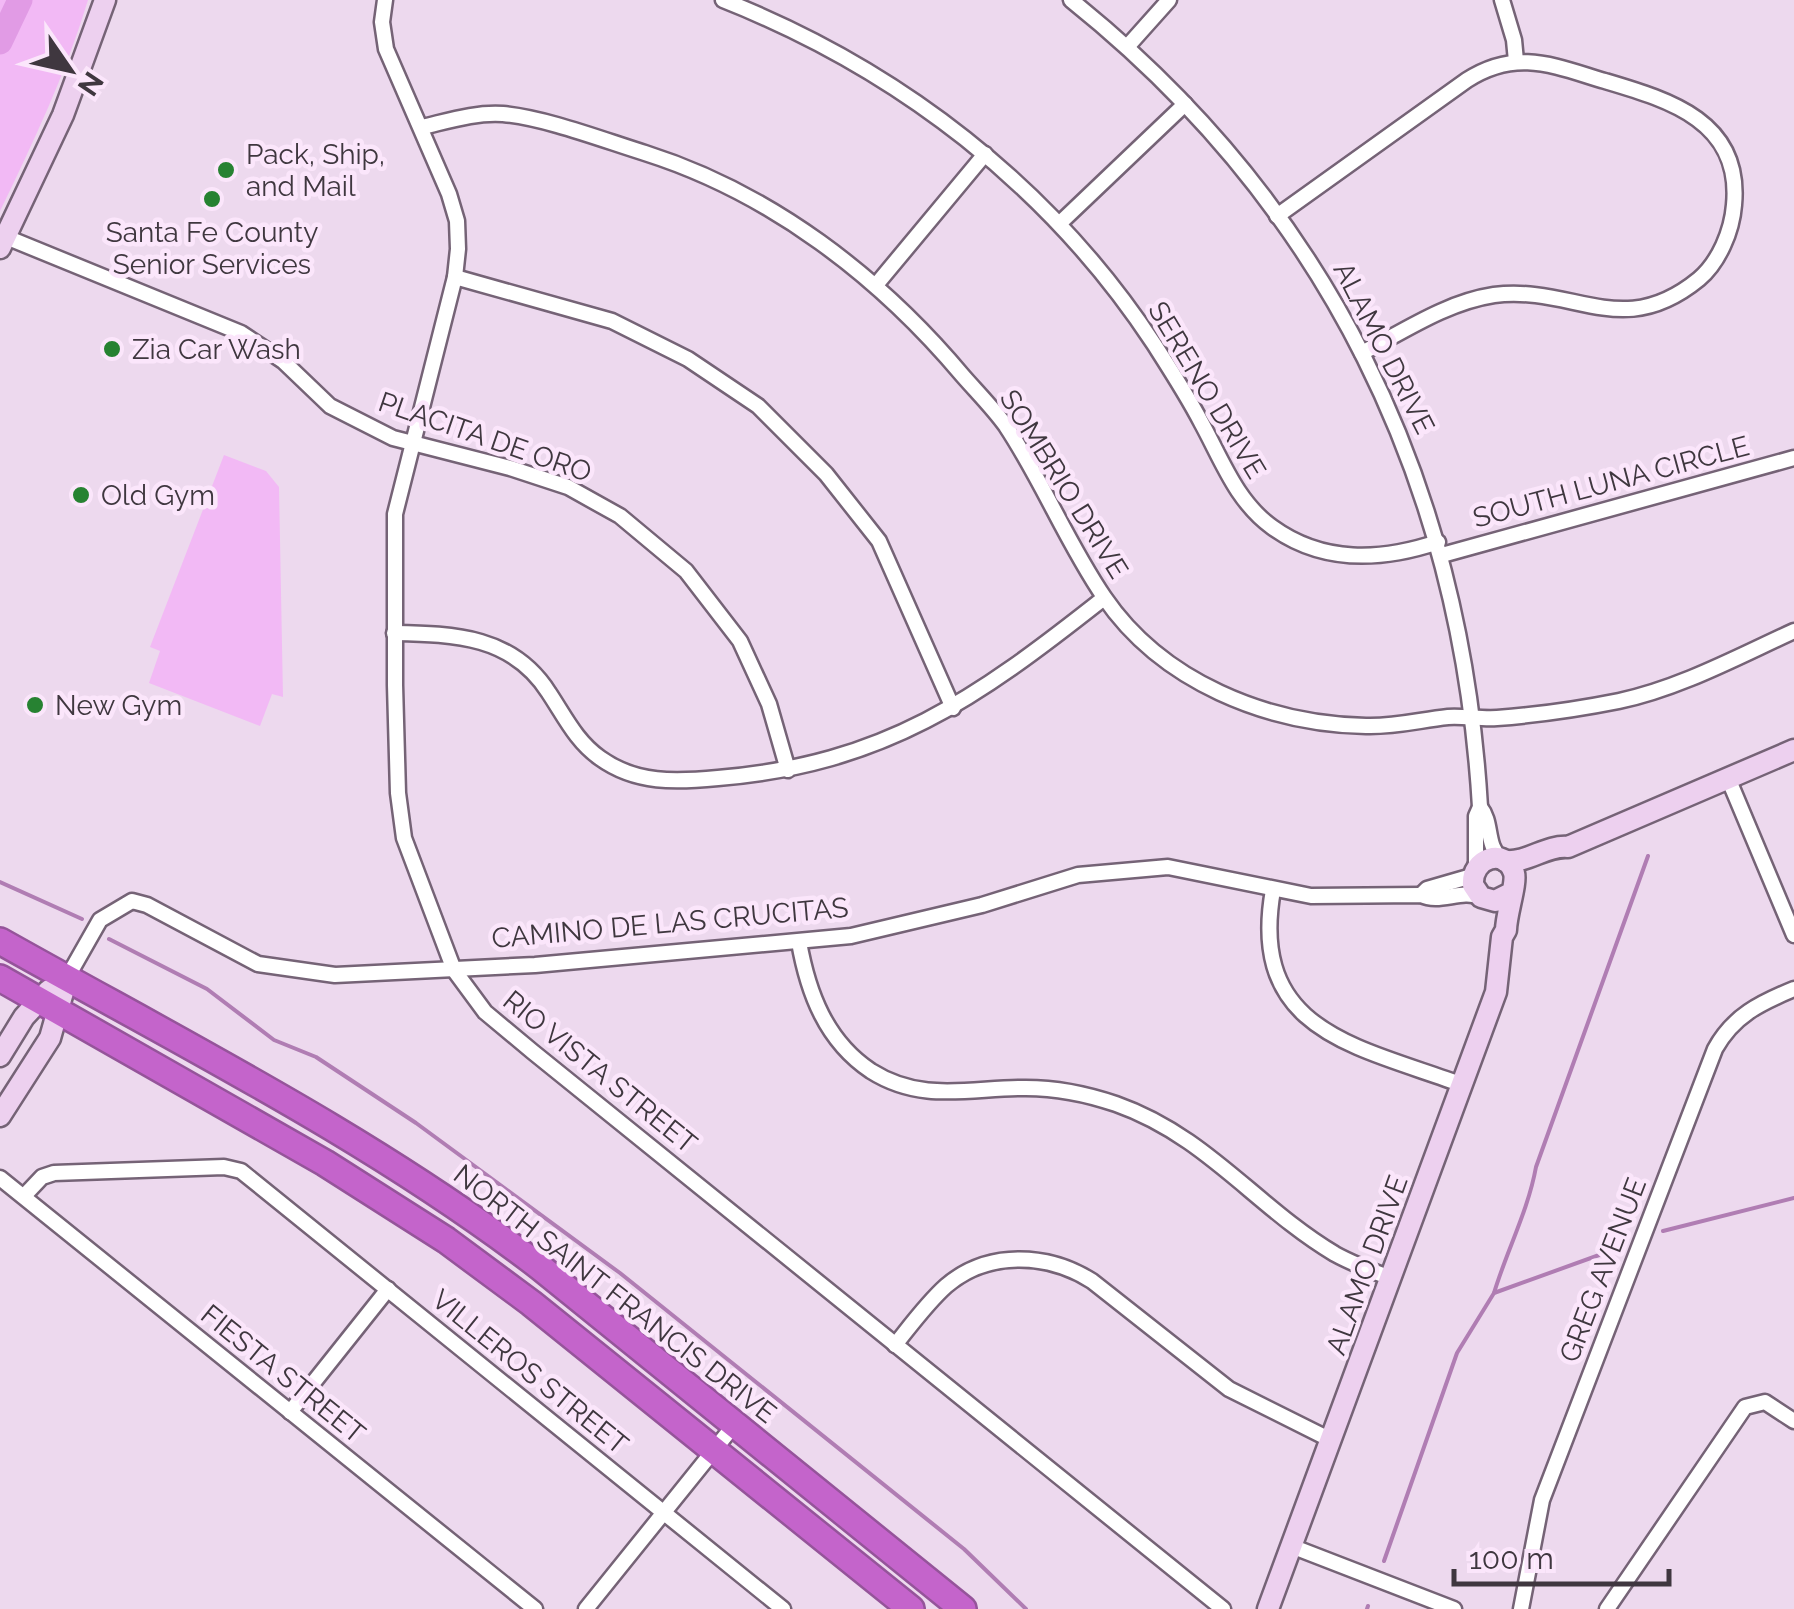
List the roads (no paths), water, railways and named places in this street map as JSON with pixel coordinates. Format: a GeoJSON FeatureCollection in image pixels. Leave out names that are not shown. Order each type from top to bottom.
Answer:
{"type":"FeatureCollection","features":[{"type":"Feature","properties":{"kind":"highway","name":"NORTH SAINT FRANCIS DRIVE"},"geometry":{"type":"LineString","coordinates":[[0,941],[72,970],[422,1183],[540,1267],[963,1609]]}},
{"type":"Feature","properties":{"kind":"highway"},"geometry":{"type":"LineString","coordinates":[[0,978],[403,1210],[510,1287],[911,1609]]}},
{"type":"Feature","properties":{"kind":"street"},"geometry":{"type":"LineString","coordinates":[[3,243],[63,115],[105,0]]}},
{"type":"Feature","properties":{"kind":"street","name":"RIO VISTA STREET"},"geometry":{"type":"LineString","coordinates":[[386,0],[382,22],[386,50],[422,127],[456,220],[455,277],[395,514],[394,633],[398,793],[404,838],[454,970],[497,1022],[1223,1609]]}},
{"type":"Feature","properties":{"kind":"street","name":"SERENO DRIVE"},"geometry":{"type":"LineString","coordinates":[[723,0],[786,27],[907,94],[985,154],[1060,223],[1147,334],[1190,402],[1237,490],[1260,517],[1306,546],[1338,555],[1440,549]]}},
{"type":"Feature","properties":{"kind":"street","name":"ALAMO DRIVE"},"geometry":{"type":"LineString","coordinates":[[1071,0],[1127,46],[1233,158],[1278,216],[1362,353],[1400,436],[1440,549],[1463,650],[1480,806],[1487,818],[1493,850],[1503,860]]}},
{"type":"Feature","properties":{"kind":"street"},"geometry":{"type":"LineString","coordinates":[[1127,46],[1169,0]]}},
{"type":"Feature","properties":{"kind":"street"},"geometry":{"type":"LineString","coordinates":[[1502,0],[1516,61]]}},
{"type":"Feature","properties":{"kind":"street"},"geometry":{"type":"LineString","coordinates":[[1278,216],[1467,80],[1490,67],[1516,61],[1550,65],[1660,97],[1688,110],[1712,131],[1728,159],[1734,206],[1727,237],[1704,274],[1666,301],[1628,310],[1530,295],[1478,298],[1445,310],[1362,353]]}},
{"type":"Feature","properties":{"kind":"street"},"geometry":{"type":"LineString","coordinates":[[1060,223],[1185,104]]}},
{"type":"Feature","properties":{"kind":"street","name":"SOMBRIO DRIVE"},"geometry":{"type":"LineString","coordinates":[[422,127],[503,114],[592,136],[696,170],[787,219],[876,284],[939,347],[1004,424],[1104,598],[1169,663],[1250,707],[1305,721],[1362,726],[1576,708],[1623,700],[1684,680],[1794,632]]}},
{"type":"Feature","properties":{"kind":"street"},"geometry":{"type":"LineString","coordinates":[[876,284],[985,154]]}},
{"type":"Feature","properties":{"kind":"street","name":"PLACITA DE ORO"},"geometry":{"type":"LineString","coordinates":[[3,243],[241,334],[284,361],[330,406],[393,438],[568,487],[620,516],[686,571],[740,641],[769,704],[788,770]]}},
{"type":"Feature","properties":{"kind":"street"},"geometry":{"type":"LineString","coordinates":[[455,277],[612,321],[688,359],[758,406],[826,474],[879,541],[954,708]]}},
{"type":"Feature","properties":{"kind":"street","name":"SOUTH LUNA CIRCLE"},"geometry":{"type":"LineString","coordinates":[[1440,549],[1794,458]]}},
{"type":"Feature","properties":{"kind":"street"},"geometry":{"type":"LineString","coordinates":[[394,633],[466,636],[506,651],[540,679],[579,740],[604,760],[630,774],[662,781],[687,781],[788,770],[914,729],[954,708],[1028,658],[1104,598]]}},
{"type":"Feature","properties":{"kind":"street"},"geometry":{"type":"LineString","coordinates":[[1502,937],[1474,889],[1474,872],[1487,859],[1520,861],[1555,847],[1568,847],[1794,750]]}},
{"type":"Feature","properties":{"kind":"street"},"geometry":{"type":"LineString","coordinates":[[1728,778],[1794,935]]}},
{"type":"Feature","properties":{"kind":"street","name":"ALAMO DRIVE"},"geometry":{"type":"LineString","coordinates":[[1474,872],[1476,816],[1480,806]]}},
{"type":"Feature","properties":{"kind":"street"},"geometry":{"type":"LineString","coordinates":[[1482,898],[1495,901],[1568,847]]}},
{"type":"Feature","properties":{"kind":"street"},"geometry":{"type":"LineString","coordinates":[[1503,860],[1513,871],[1512,889]]}},
{"type":"Feature","properties":{"kind":"street","name":"CAMINO DE LAS CRUCITAS"},"geometry":{"type":"LineString","coordinates":[[454,970],[851,936],[982,905],[1078,875],[1168,867],[1273,890],[1330,897],[1428,899],[1472,894],[1482,898]]}},
{"type":"Feature","properties":{"kind":"street","name":"CAMINO DE LAS CRUCITAS"},"geometry":{"type":"LineString","coordinates":[[1421,896],[1427,889],[1474,872]]}},
{"type":"Feature","properties":{"kind":"street","name":"ALAMO DRIVE"},"geometry":{"type":"LineString","coordinates":[[1268,1609],[1496,992],[1512,889]]}},
{"type":"Feature","properties":{"kind":"street"},"geometry":{"type":"LineString","coordinates":[[1273,890],[1267,932],[1269,957],[1277,979],[1294,1005],[1339,1038],[1463,1085]]}},
{"type":"Feature","properties":{"kind":"street"},"geometry":{"type":"LineString","coordinates":[[0,1056],[48,1006],[100,920],[132,901],[243,959],[280,970],[334,975],[454,970]]}},
{"type":"Feature","properties":{"kind":"street"},"geometry":{"type":"LineString","coordinates":[[799,942],[814,1004],[839,1040],[870,1070],[920,1091],[946,1094],[1056,1089],[1138,1112],[1188,1139],[1326,1248],[1391,1278]]}},
{"type":"Feature","properties":{"kind":"street","name":"GREG AVENUE"},"geometry":{"type":"LineString","coordinates":[[1521,1609],[1542,1500],[1714,1049],[1740,1017],[1794,989]]}},
{"type":"Feature","properties":{"kind":"street"},"geometry":{"type":"LineString","coordinates":[[0,1116],[46,1047],[48,1006]]}},
{"type":"Feature","properties":{"kind":"street","name":"VILLEROS STREET"},"geometry":{"type":"LineString","coordinates":[[24,1196],[42,1177],[54,1173],[224,1167],[245,1174],[783,1609]]}},
{"type":"Feature","properties":{"kind":"street","name":"FIESTA STREET"},"geometry":{"type":"LineString","coordinates":[[0,1178],[535,1609]]}},
{"type":"Feature","properties":{"kind":"street"},"geometry":{"type":"LineString","coordinates":[[895,1345],[936,1297],[968,1272],[1002,1260],[1042,1261],[1068,1268],[1092,1281],[1230,1389],[1331,1440]]}},
{"type":"Feature","properties":{"kind":"street"},"geometry":{"type":"LineString","coordinates":[[290,1412],[388,1289]]}},
{"type":"Feature","properties":{"kind":"street"},"geometry":{"type":"LineString","coordinates":[[1607,1609],[1746,1407],[1764,1402],[1794,1421]]}},
{"type":"Feature","properties":{"kind":"street"},"geometry":{"type":"LineString","coordinates":[[586,1609],[735,1424]]}},
{"type":"Feature","properties":{"kind":"street"},"geometry":{"type":"LineString","coordinates":[[1291,1546],[1454,1609]]}},
{"type":"Feature","properties":{"kind":"waterway"},"geometry":{"type":"LineString","coordinates":[[0,42],[20,0]]}},
{"type":"Feature","properties":{"kind":"waterway"},"geometry":{"type":"LineString","coordinates":[[1494,1293],[1648,856]]}},
{"type":"Feature","properties":{"kind":"waterway"},"geometry":{"type":"LineString","coordinates":[[0,882],[82,919]]}},
{"type":"Feature","properties":{"kind":"waterway"},"geometry":{"type":"LineString","coordinates":[[109,939],[207,989],[274,1040],[316,1057],[416,1123],[620,1273],[964,1549],[1026,1609]]}},
{"type":"Feature","properties":{"kind":"waterway"},"geometry":{"type":"LineString","coordinates":[[1663,1231],[1794,1198]]}},
{"type":"Feature","properties":{"kind":"waterway"},"geometry":{"type":"LineString","coordinates":[[1384,1561],[1457,1353],[1494,1293],[1613,1250]]}},
{"type":"Feature","properties":{"kind":"place","name":"Pack, Ship, and Mail"},"geometry":{"type":"Point","coordinates":[226,170]}},
{"type":"Feature","properties":{"kind":"place","name":"Santa Fe County Senior Services"},"geometry":{"type":"Point","coordinates":[212,199]}},
{"type":"Feature","properties":{"kind":"place","name":"Zia Car Wash"},"geometry":{"type":"Point","coordinates":[112,349]}},
{"type":"Feature","properties":{"kind":"place","name":"Old Gym"},"geometry":{"type":"Point","coordinates":[81,495]}},
{"type":"Feature","properties":{"kind":"place","name":"New Gym"},"geometry":{"type":"Point","coordinates":[35,705]}}]}
